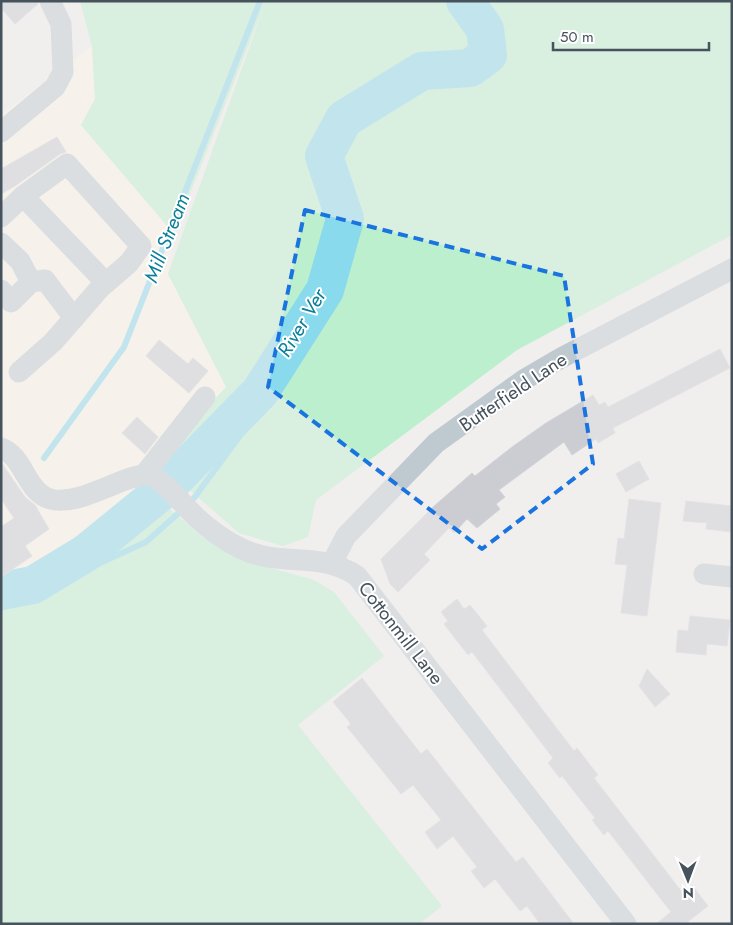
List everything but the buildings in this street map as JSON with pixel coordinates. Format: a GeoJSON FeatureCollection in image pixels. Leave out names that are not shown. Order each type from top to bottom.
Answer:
{"type":"FeatureCollection","features":[{"type":"Feature","properties":{"kind":"street"},"geometry":{"type":"LineString","coordinates":[[1,132],[55,87],[63,72],[61,24],[50,1]]}},
{"type":"Feature","properties":{"kind":"street"},"geometry":{"type":"LineString","coordinates":[[1,217],[23,196],[67,164],[141,246],[130,262],[106,283],[53,342],[19,372]]}},
{"type":"Feature","properties":{"kind":"street"},"geometry":{"type":"LineString","coordinates":[[23,196],[106,283]]}},
{"type":"Feature","properties":{"kind":"street"},"geometry":{"type":"LineString","coordinates":[[1,243],[20,261],[31,282]]}},
{"type":"Feature","properties":{"kind":"street","name":"Butterfield Lane"},"geometry":{"type":"LineString","coordinates":[[332,563],[346,536],[436,443],[525,379],[561,358],[732,269]]}},
{"type":"Feature","properties":{"kind":"street"},"geometry":{"type":"LineString","coordinates":[[4,301],[31,282],[44,280],[74,318]]}},
{"type":"Feature","properties":{"kind":"street"},"geometry":{"type":"LineString","coordinates":[[1,448],[11,452],[38,491],[49,498],[73,499],[133,478],[150,478],[205,397]]}},
{"type":"Feature","properties":{"kind":"street","name":"Cottonmill Lane"},"geometry":{"type":"LineString","coordinates":[[150,478],[179,499],[196,517],[220,537],[242,549],[264,556],[285,559],[310,559],[332,563],[349,570],[357,576],[626,924]]}},
{"type":"Feature","properties":{"kind":"street"},"geometry":{"type":"LineString","coordinates":[[704,574],[732,577]]}},
{"type":"Feature","properties":{"kind":"highlighted area"},"geometry":{"type":"Polygon","coordinates":[[[305,210],[564,276],[593,464],[482,549],[268,387],[305,210]]]}},
{"type":"Feature","properties":{"kind":"shaded area"},"geometry":{"type":"Polygon","coordinates":[[[92,46],[95,99],[81,125],[174,234],[168,274],[227,387],[156,461],[143,499],[86,547],[29,579],[1,584],[1,115],[92,46]]]}},
{"type":"Feature","properties":{"kind":"green space"},"geometry":{"type":"Polygon","coordinates":[[[80,1],[732,1],[732,235],[517,350],[316,500],[308,537],[283,546],[239,533],[156,461],[226,387],[168,274],[265,4],[174,234],[81,125],[95,99],[92,46],[80,1]]]}},
{"type":"Feature","properties":{"kind":"green space"},"geometry":{"type":"Polygon","coordinates":[[[157,498],[201,536],[257,564],[314,580],[334,592],[384,656],[298,725],[442,906],[419,924],[1,924],[1,584],[30,579],[86,547],[143,499],[157,498]]]}},
{"type":"Feature","properties":{"kind":"waterway","name":"Mill Stream"},"geometry":{"type":"LineString","coordinates":[[44,458],[124,347],[260,1]]}},
{"type":"Feature","properties":{"kind":"waterway","name":"River Ver"},"geometry":{"type":"LineString","coordinates":[[1,591],[33,585],[86,553],[167,487],[260,392],[325,290],[345,219],[324,156],[344,119],[422,71],[470,68],[488,55],[485,29],[465,1]]}},
{"type":"Feature","properties":{"kind":"waterway"},"geometry":{"type":"LineString","coordinates":[[194,498],[242,433],[260,392]]}},
{"type":"Feature","properties":{"kind":"waterway"},"geometry":{"type":"LineString","coordinates":[[1,608],[146,542],[181,511]]}}]}
